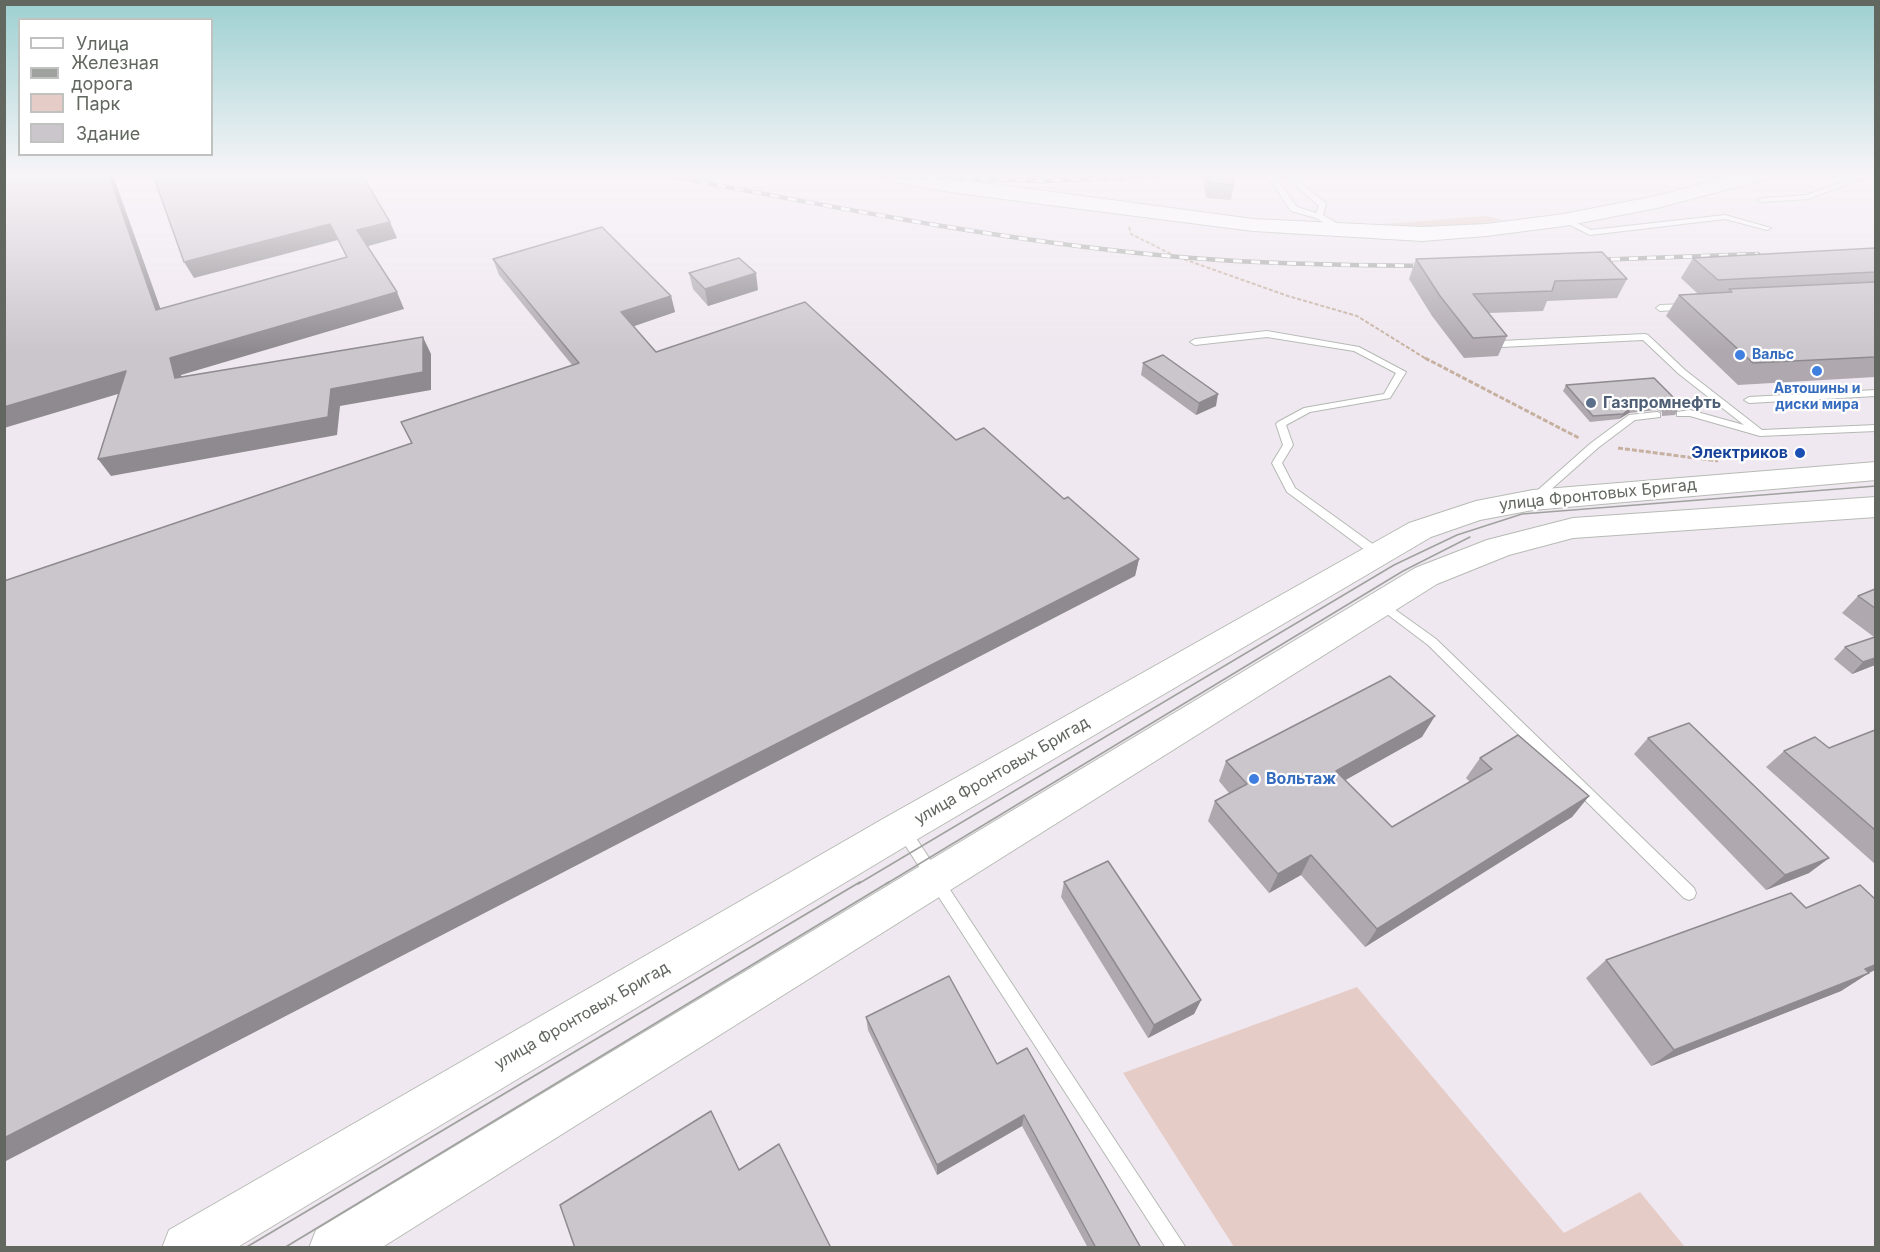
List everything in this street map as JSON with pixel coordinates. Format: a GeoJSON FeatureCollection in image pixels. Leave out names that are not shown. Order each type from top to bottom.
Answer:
{"type":"FeatureCollection","features":[{"type":"Feature","properties":{"kind":"main road"},"geometry":{"type":"LineString","coordinates":[[1407,233],[1434,233]]}},
{"type":"Feature","properties":{"kind":"main road","name":"улица Фронтовых Бригад"},"geometry":{"type":"LineString","coordinates":[[187,1248],[902,828],[1420,530],[1458,514],[1494,505],[1875,471]]}},
{"type":"Feature","properties":{"kind":"main road","name":"улица Фронтовых Бригад"},"geometry":{"type":"LineString","coordinates":[[334,1248],[1383,605],[1426,576],[1465,558],[1540,534],[1624,523],[1875,507]]}},
{"type":"Feature","properties":{"kind":"lane"},"geometry":{"type":"LineString","coordinates":[[1660,308],[1696,306]]}},
{"type":"Feature","properties":{"kind":"lane"},"geometry":{"type":"LineString","coordinates":[[1195,342],[1267,334],[1356,349],[1401,372],[1388,396],[1307,410],[1281,424],[1288,445],[1277,464],[1291,490],[1377,553]]}},
{"type":"Feature","properties":{"kind":"lane"},"geometry":{"type":"LineString","coordinates":[[1502,344],[1645,337],[1682,372],[1760,434]]}},
{"type":"Feature","properties":{"kind":"lane"},"geometry":{"type":"LineString","coordinates":[[1749,400],[1874,395]]}},
{"type":"Feature","properties":{"kind":"lane"},"geometry":{"type":"LineString","coordinates":[[1680,414],[1690,413],[1760,434],[1875,428]]}},
{"type":"Feature","properties":{"kind":"lane"},"geometry":{"type":"LineString","coordinates":[[1533,500],[1595,445],[1632,417],[1657,415]]}},
{"type":"Feature","properties":{"kind":"lane"},"geometry":{"type":"LineString","coordinates":[[1383,605],[1432,642],[1689,893]]}},
{"type":"Feature","properties":{"kind":"lane"},"geometry":{"type":"LineString","coordinates":[[902,828],[1177,1248]]}},
{"type":"Feature","properties":{"kind":"path"},"geometry":{"type":"LineString","coordinates":[[1131,233],[1175,256],[1288,296],[1357,316],[1440,366],[1561,431],[1595,445],[1721,462]]}},
{"type":"Feature","properties":{"kind":"green space"},"geometry":{"type":"Polygon","coordinates":[[[1357,987],[1564,1233],[1640,1192],[1685,1247],[1234,1247],[1123,1073],[1357,987]]]}},
{"type":"Feature","properties":{"kind":"building"},"geometry":{"type":"Polygon","coordinates":[[[4,233],[129,233],[156,310],[347,257],[335,233],[359,233],[397,292],[170,358],[175,378],[423,337],[423,372],[331,389],[328,417],[98,459],[126,371],[4,407],[4,233]]]}},
{"type":"Feature","properties":{"kind":"building"},"geometry":{"type":"Polygon","coordinates":[[[174,233],[294,233],[184,262],[174,233]]]}},
{"type":"Feature","properties":{"kind":"building"},"geometry":{"type":"Polygon","coordinates":[[[580,233],[608,233],[671,296],[621,312],[656,352],[805,302],[956,440],[984,428],[1064,499],[1068,497],[1139,559],[4,1138],[4,581],[412,443],[401,422],[579,363],[493,259],[580,233]]]}},
{"type":"Feature","properties":{"kind":"building"},"geometry":{"type":"Polygon","coordinates":[[[1875,248],[1875,272],[1718,280],[1693,258],[1875,248]]]}},
{"type":"Feature","properties":{"kind":"building"},"geometry":{"type":"Polygon","coordinates":[[[1602,252],[1627,279],[1555,281],[1552,291],[1473,294],[1507,336],[1473,338],[1440,296],[1416,259],[1602,252]]]}},
{"type":"Feature","properties":{"kind":"building"},"geometry":{"type":"Polygon","coordinates":[[[739,258],[756,273],[705,289],[689,273],[739,258]]]}},
{"type":"Feature","properties":{"kind":"building"},"geometry":{"type":"Polygon","coordinates":[[[1875,282],[1875,357],[1753,363],[1679,295],[1732,292],[1729,289],[1875,282]]]}},
{"type":"Feature","properties":{"kind":"building"},"geometry":{"type":"Polygon","coordinates":[[[1163,355],[1218,394],[1199,403],[1143,363],[1163,355]]]}},
{"type":"Feature","properties":{"kind":"building"},"geometry":{"type":"Polygon","coordinates":[[[1654,378],[1680,404],[1678,409],[1666,410],[1665,406],[1660,404],[1632,407],[1623,414],[1593,416],[1566,385],[1654,378]]]}},
{"type":"Feature","properties":{"kind":"building"},"geometry":{"type":"Polygon","coordinates":[[[1875,589],[1875,608],[1858,596],[1875,589]]]}},
{"type":"Feature","properties":{"kind":"building"},"geometry":{"type":"Polygon","coordinates":[[[1875,637],[1875,658],[1863,662],[1845,647],[1875,637]]]}},
{"type":"Feature","properties":{"kind":"building"},"geometry":{"type":"Polygon","coordinates":[[[1390,676],[1435,716],[1336,771],[1392,827],[1492,769],[1480,758],[1518,735],[1589,796],[1377,929],[1311,855],[1278,874],[1215,801],[1247,784],[1226,761],[1390,676]]]}},
{"type":"Feature","properties":{"kind":"building"},"geometry":{"type":"Polygon","coordinates":[[[1689,723],[1829,858],[1785,875],[1648,738],[1689,723]]]}},
{"type":"Feature","properties":{"kind":"building"},"geometry":{"type":"Polygon","coordinates":[[[1875,730],[1875,830],[1784,751],[1815,737],[1829,748],[1875,730]]]}},
{"type":"Feature","properties":{"kind":"building"},"geometry":{"type":"Polygon","coordinates":[[[1108,861],[1201,1000],[1154,1025],[1064,882],[1108,861]]]}},
{"type":"Feature","properties":{"kind":"building"},"geometry":{"type":"Polygon","coordinates":[[[1860,885],[1875,899],[1875,965],[1865,969],[1869,973],[1674,1050],[1606,960],[1791,893],[1806,908],[1860,885]]]}},
{"type":"Feature","properties":{"kind":"building"},"geometry":{"type":"Polygon","coordinates":[[[949,976],[997,1064],[1027,1048],[1141,1248],[1096,1248],[1024,1115],[937,1165],[866,1017],[949,976]]]}},
{"type":"Feature","properties":{"kind":"building"},"geometry":{"type":"Polygon","coordinates":[[[711,1111],[739,1170],[779,1144],[831,1248],[575,1248],[560,1205],[711,1111]]]}},
{"type":"Feature","properties":{"kind":"tram line"},"geometry":{"type":"LineString","coordinates":[[858,884],[1394,565],[1457,535],[1522,514],[1876,486]]}},
{"type":"Feature","properties":{"kind":"tram line"},"geometry":{"type":"LineString","coordinates":[[886,884],[1403,571],[1470,537]]}},
{"type":"Feature","properties":{"kind":"tram line"},"geometry":{"type":"LineString","coordinates":[[245,1248],[860,882]]}},
{"type":"Feature","properties":{"kind":"tram line"},"geometry":{"type":"LineString","coordinates":[[284,1248],[889,882]]}},
{"type":"Feature","properties":{"kind":"railway"},"geometry":{"type":"LineString","coordinates":[[989,233],[1158,255],[1226,260],[1431,266]]}},
{"type":"Feature","properties":{"kind":"railway"},"geometry":{"type":"LineString","coordinates":[[1593,260],[1758,254]]}},
{"type":"Feature","properties":{"kind":"place","name":"Вальс"},"geometry":{"type":"Point","coordinates":[1740,355]}},
{"type":"Feature","properties":{"kind":"place","name":"Автошины и диски мира"},"geometry":{"type":"Point","coordinates":[1817,371]}},
{"type":"Feature","properties":{"kind":"place","name":"Газпромнефть"},"geometry":{"type":"Point","coordinates":[1591,403]}},
{"type":"Feature","properties":{"kind":"place","name":"Электриков"},"geometry":{"type":"Point","coordinates":[1800,453]}},
{"type":"Feature","properties":{"kind":"place","name":"Вольтаж"},"geometry":{"type":"Point","coordinates":[1254,779]}}]}
